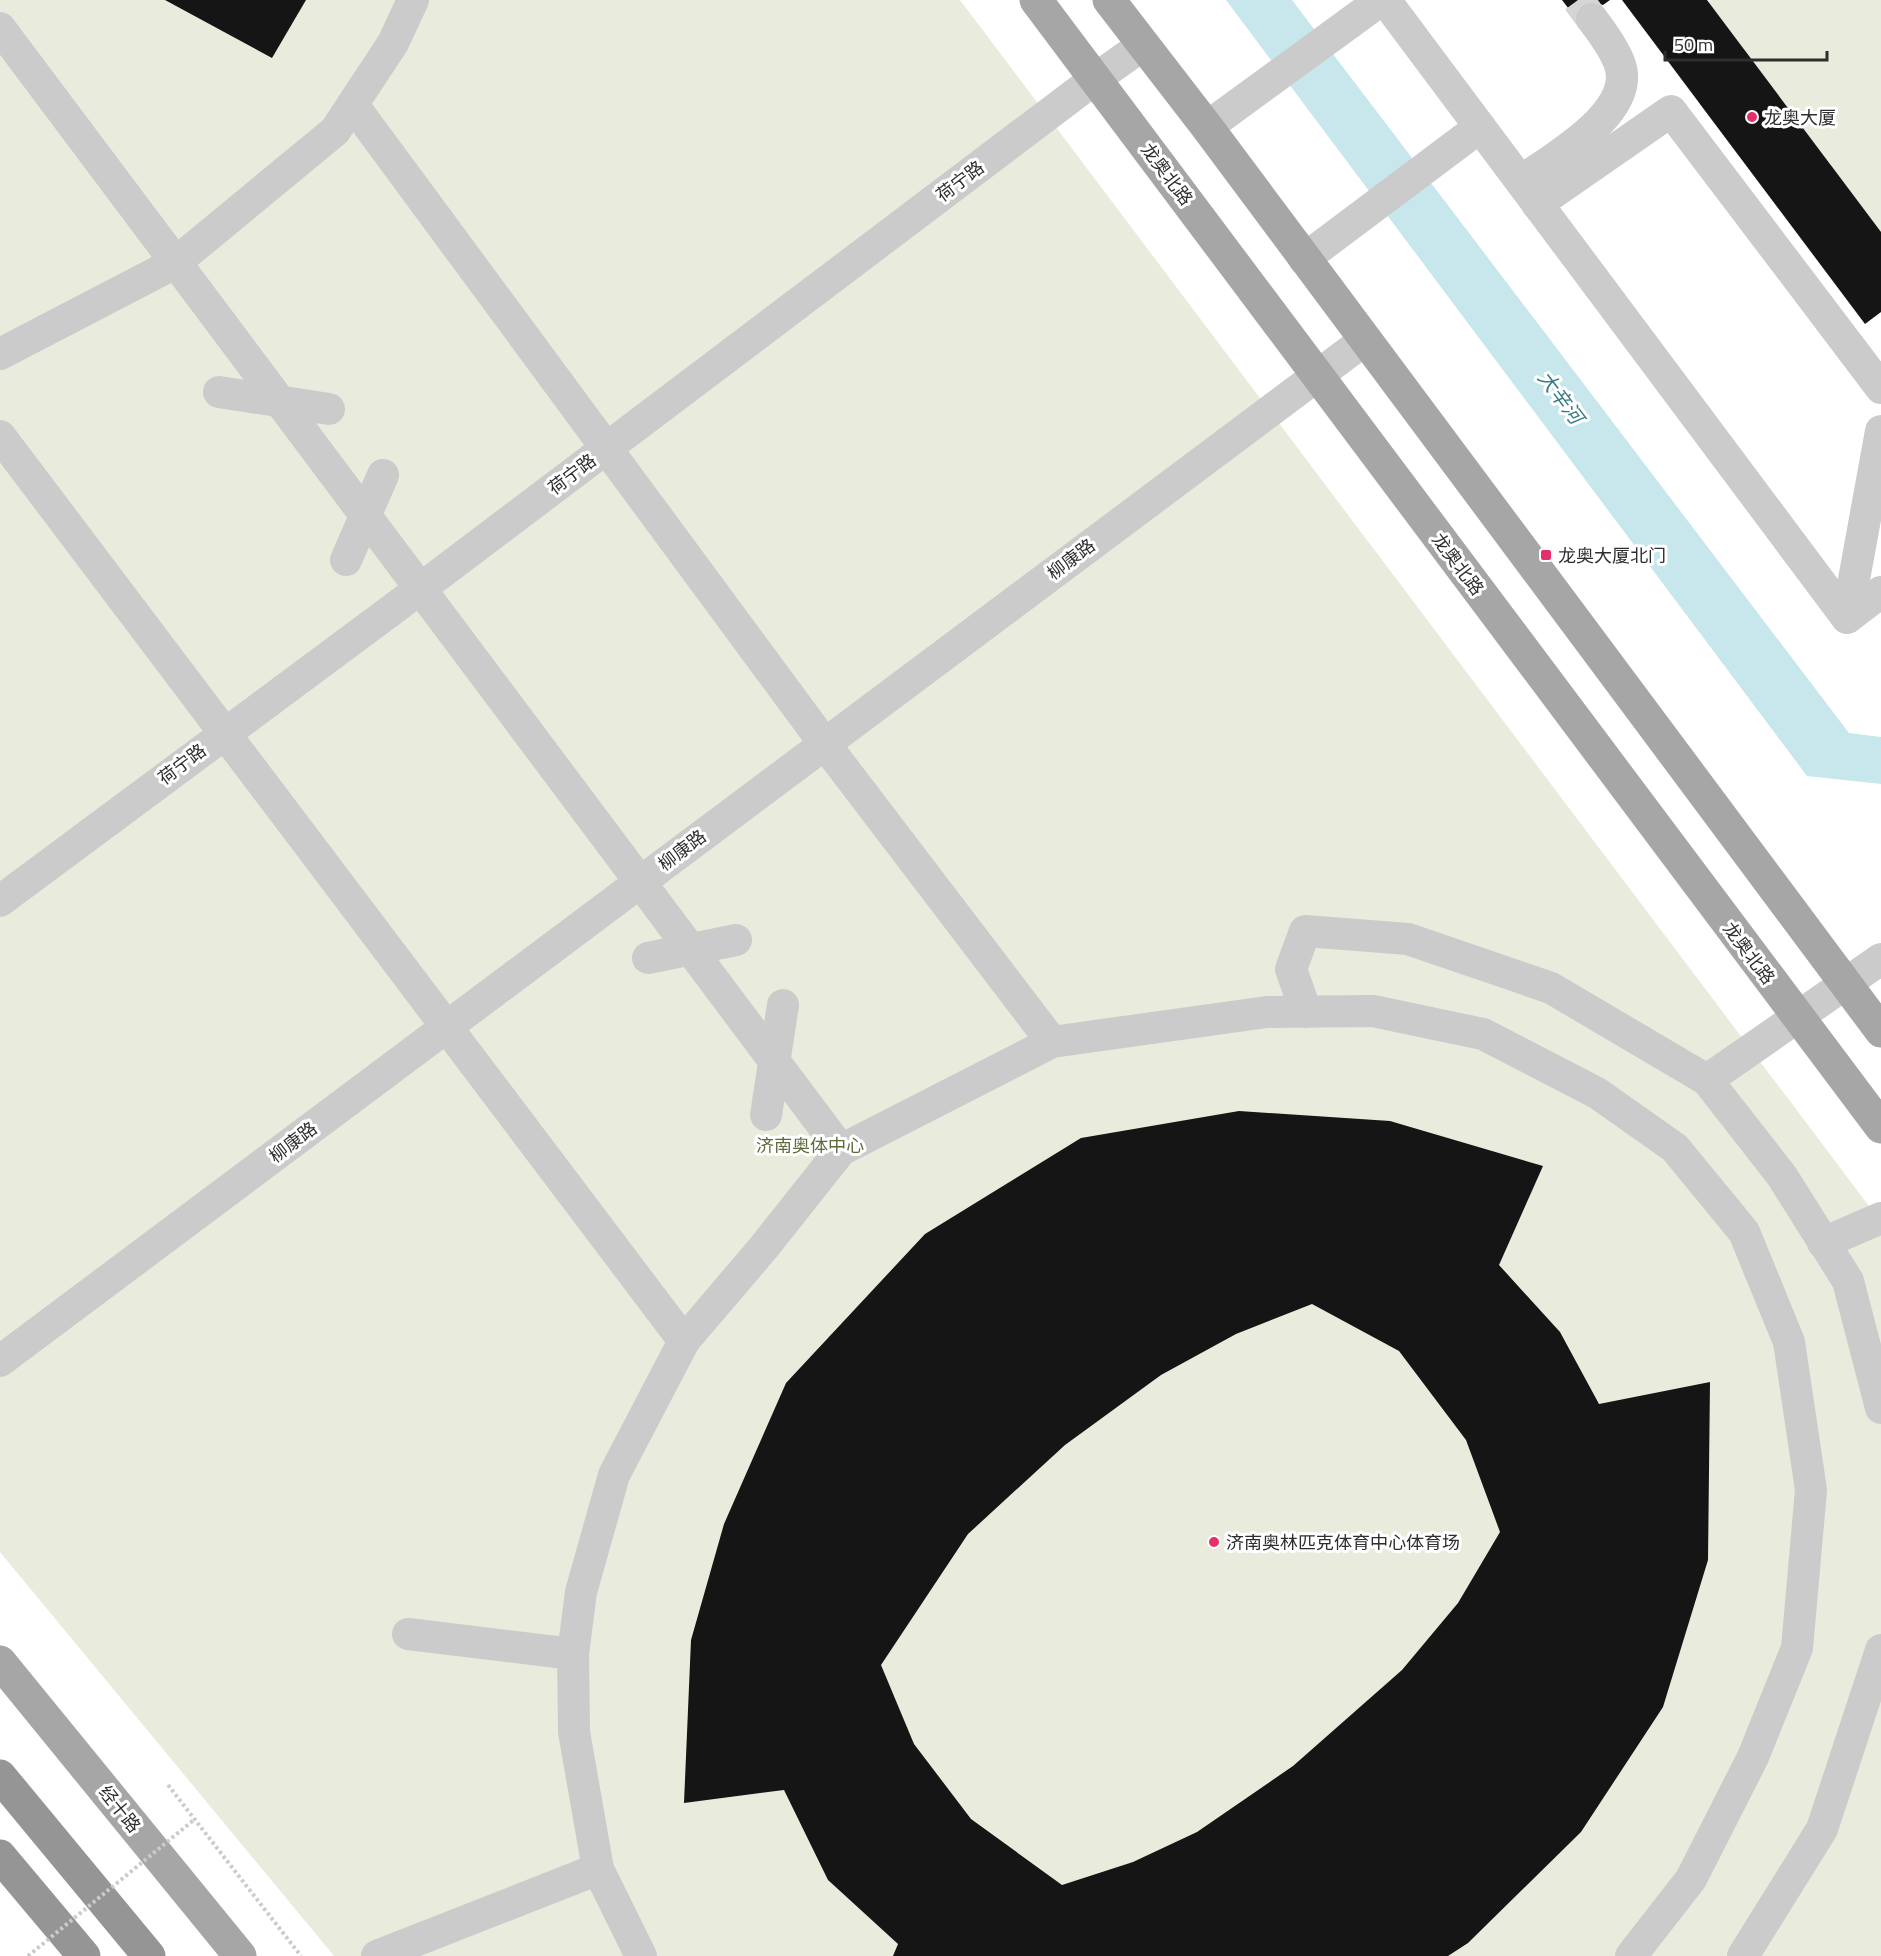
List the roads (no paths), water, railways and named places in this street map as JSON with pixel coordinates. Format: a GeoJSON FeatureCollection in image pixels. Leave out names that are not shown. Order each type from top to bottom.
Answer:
{"type":"FeatureCollection","features":[{"type":"Feature","properties":{"kind":"highway"},"geometry":{"type":"LineString","coordinates":[[0,1776],[149,1956]]}},
{"type":"Feature","properties":{"kind":"highway"},"geometry":{"type":"LineString","coordinates":[[0,1856],[84,1956]]}},
{"type":"Feature","properties":{"kind":"main road","name":"龙奥北路"},"geometry":{"type":"LineString","coordinates":[[1036,0],[1881,1127]]}},
{"type":"Feature","properties":{"kind":"main road"},"geometry":{"type":"LineString","coordinates":[[1109,0],[1207,127],[1881,1031]]}},
{"type":"Feature","properties":{"kind":"main road","name":"经十路"},"geometry":{"type":"LineString","coordinates":[[0,1662],[240,1956]]}},
{"type":"Feature","properties":{"kind":"street"},"geometry":{"type":"LineString","coordinates":[[0,354],[175,263],[335,131],[393,43],[413,0]]}},
{"type":"Feature","properties":{"kind":"street"},"geometry":{"type":"LineString","coordinates":[[1207,127],[1383,0],[1847,618]]}},
{"type":"Feature","properties":{"kind":"street"},"geometry":{"type":"LineString","coordinates":[[1529,193],[1608,114],[1621,92],[1621,64],[1592,19]]}},
{"type":"Feature","properties":{"kind":"street"},"geometry":{"type":"LineString","coordinates":[[0,28],[842,1150]]}},
{"type":"Feature","properties":{"kind":"street","name":"荷宁路"},"geometry":{"type":"LineString","coordinates":[[0,902],[1143,45]]}},
{"type":"Feature","properties":{"kind":"street"},"geometry":{"type":"LineString","coordinates":[[353,105],[824,743],[1052,1042]]}},
{"type":"Feature","properties":{"kind":"street"},"geometry":{"type":"LineString","coordinates":[[1529,193],[1671,111],[1881,388]]}},
{"type":"Feature","properties":{"kind":"street"},"geometry":{"type":"LineString","coordinates":[[1304,259],[1480,127]]}},
{"type":"Feature","properties":{"kind":"street","name":"柳康路"},"geometry":{"type":"LineString","coordinates":[[0,1361],[1365,340]]}},
{"type":"Feature","properties":{"kind":"street"},"geometry":{"type":"LineString","coordinates":[[219,392],[337,411]]}},
{"type":"Feature","properties":{"kind":"street"},"geometry":{"type":"LineString","coordinates":[[1847,618],[1881,431]]}},
{"type":"Feature","properties":{"kind":"street"},"geometry":{"type":"LineString","coordinates":[[5,451],[225,732],[684,1341]]}},
{"type":"Feature","properties":{"kind":"street"},"geometry":{"type":"LineString","coordinates":[[346,560],[385,471]]}},
{"type":"Feature","properties":{"kind":"street"},"geometry":{"type":"LineString","coordinates":[[1847,618],[1881,592]]}},
{"type":"Feature","properties":{"kind":"street"},"geometry":{"type":"LineString","coordinates":[[1306,1012],[1291,969],[1305,931],[1408,939],[1551,988],[1707,1080],[1782,1176],[1848,1281],[1881,1408]]}},
{"type":"Feature","properties":{"kind":"street"},"geometry":{"type":"LineString","coordinates":[[648,958],[738,939]]}},
{"type":"Feature","properties":{"kind":"street"},"geometry":{"type":"LineString","coordinates":[[1707,1080],[1798,1019],[1881,959]]}},
{"type":"Feature","properties":{"kind":"street"},"geometry":{"type":"LineString","coordinates":[[766,1114],[784,1001]]}},
{"type":"Feature","properties":{"kind":"street"},"geometry":{"type":"LineString","coordinates":[[641,1956],[598,1869],[574,1732],[573,1654],[581,1592],[615,1475],[684,1341],[842,1150],[1052,1042],[1267,1012],[1373,1011],[1483,1034],[1597,1093],[1675,1148],[1744,1232],[1789,1342],[1811,1490],[1797,1648],[1753,1757],[1691,1879],[1631,1956]]}},
{"type":"Feature","properties":{"kind":"street"},"geometry":{"type":"LineString","coordinates":[[1823,1243],[1881,1218]]}},
{"type":"Feature","properties":{"kind":"street"},"geometry":{"type":"LineString","coordinates":[[408,1634],[573,1654]]}},
{"type":"Feature","properties":{"kind":"street"},"geometry":{"type":"LineString","coordinates":[[1743,1956],[1822,1829],[1879,1664]]}},
{"type":"Feature","properties":{"kind":"street"},"geometry":{"type":"LineString","coordinates":[[387,1954],[598,1869]]}},
{"type":"Feature","properties":{"kind":"water","name":"大辛河"},"geometry":{"type":"Polygon","coordinates":[[[1226,0],[1292,0],[1849,733],[1881,737],[1881,784],[1807,776],[1226,0]]]}},
{"type":"Feature","properties":{"kind":"tunnel"},"geometry":{"type":"LineString","coordinates":[[1578,0],[1592,19]]}},
{"type":"Feature","properties":{"kind":"place","name":"龙奥大厦"},"geometry":{"type":"Point","coordinates":[1752,117]}},
{"type":"Feature","properties":{"kind":"place","name":"龙奥大厦北门"},"geometry":{"type":"Point","coordinates":[1546,555]}},
{"type":"Feature","properties":{"kind":"place","name":"济南奥林匹克体育中心体育场"},"geometry":{"type":"Point","coordinates":[1214,1542]}},
{"type":"Feature","properties":{"kind":"park label","name":"济南奥体中心"},"geometry":{"type":"Point","coordinates":[810,1145]}}]}
